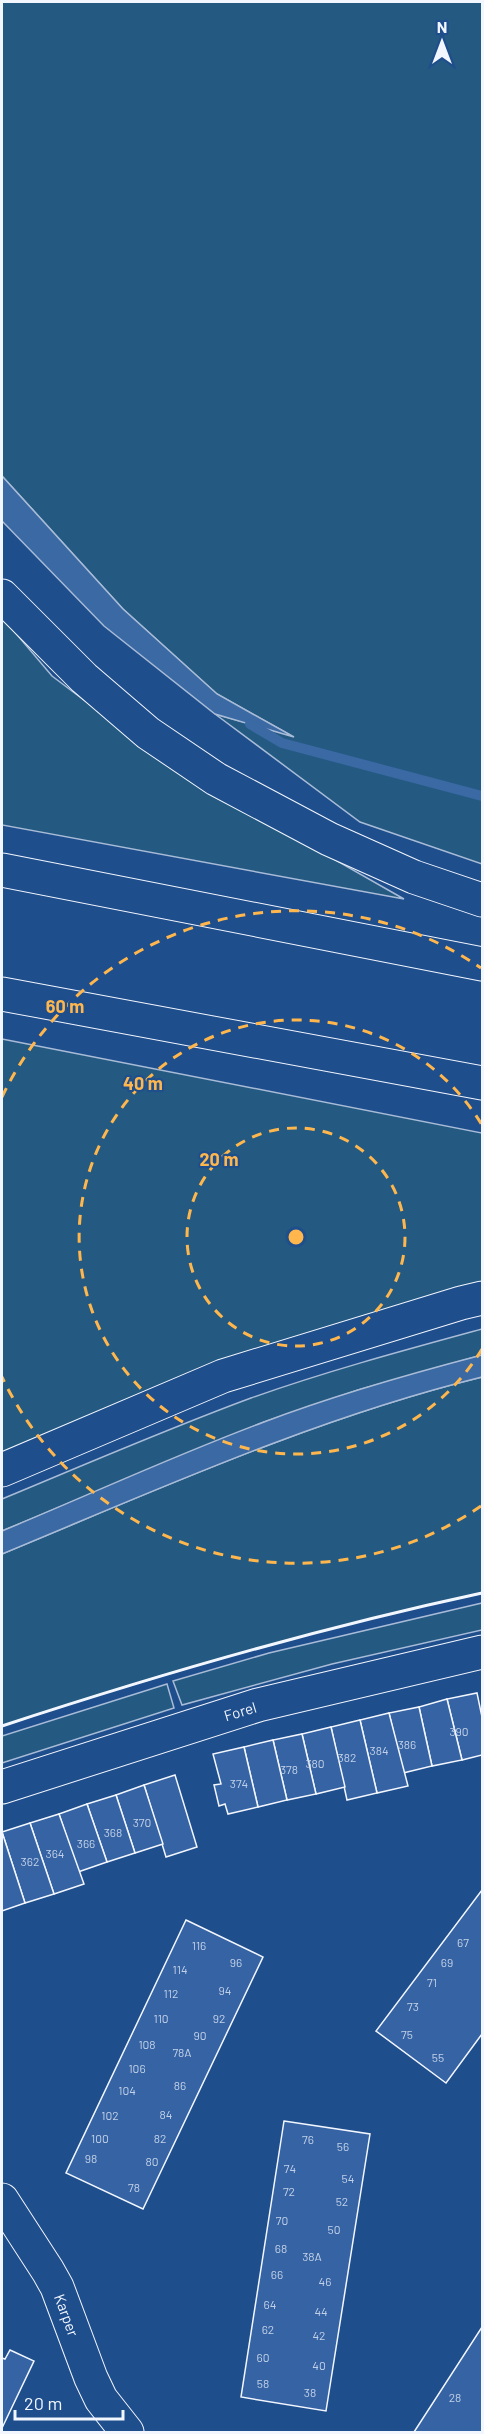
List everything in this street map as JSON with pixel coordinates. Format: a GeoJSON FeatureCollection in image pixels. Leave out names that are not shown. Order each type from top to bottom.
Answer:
{"type":"FeatureCollection","features":[{"type":"Feature","properties":{"kind":"main road"},"geometry":{"type":"LineString","coordinates":[[2,596],[84,678],[148,733],[216,779],[340,844],[414,877],[483,900]]}},
{"type":"Feature","properties":{"kind":"main road"},"geometry":{"type":"LineString","coordinates":[[2,870],[483,964]]}},
{"type":"Feature","properties":{"kind":"main road"},"geometry":{"type":"LineString","coordinates":[[2,994],[483,1083]]}},
{"type":"Feature","properties":{"kind":"main road"},"geometry":{"type":"LineString","coordinates":[[2,1470],[224,1376],[483,1298]]}},
{"type":"Feature","properties":{"kind":"main road","name":"Forel"},"geometry":{"type":"LineString","coordinates":[[2,1787],[258,1705],[483,1652]]}},
{"type":"Feature","properties":{"kind":"main road","name":"Karper"},"geometry":{"type":"LineString","coordinates":[[2,2200],[48,2271],[96,2389],[127,2433]]}},
{"type":"Feature","properties":{"kind":"shaded area"},"geometry":{"type":"Polygon","coordinates":[[[2,2],[482,2],[482,864],[360,822],[215,714],[290,735],[217,694],[123,609],[2,476],[2,2]]]}},
{"type":"Feature","properties":{"kind":"shaded area"},"geometry":{"type":"Polygon","coordinates":[[[2,476],[123,609],[217,694],[294,737],[215,714],[104,626],[2,521],[2,476]]]}},
{"type":"Feature","properties":{"kind":"shaded area"},"geometry":{"type":"Polygon","coordinates":[[[2,617],[52,676],[177,770],[404,899],[2,825],[2,617]]]}},
{"type":"Feature","properties":{"kind":"shaded area"},"geometry":{"type":"Polygon","coordinates":[[[2,1039],[482,1133],[482,1287],[2,1458],[2,1039]]]}},
{"type":"Feature","properties":{"kind":"shaded area"},"geometry":{"type":"Polygon","coordinates":[[[482,1329],[482,1355],[358,1390],[264,1422],[2,1531],[2,1499],[251,1398],[337,1370],[482,1329]]]}},
{"type":"Feature","properties":{"kind":"shaded area"},"geometry":{"type":"Polygon","coordinates":[[[482,1355],[482,1377],[359,1413],[239,1456],[2,1554],[2,1531],[198,1448],[318,1403],[400,1377],[482,1355]]]}},
{"type":"Feature","properties":{"kind":"shaded area"},"geometry":{"type":"Polygon","coordinates":[[[482,1377],[482,1593],[360,1621],[240,1653],[2,1726],[2,1554],[239,1456],[359,1413],[482,1377]]]}},
{"type":"Feature","properties":{"kind":"shaded area"},"geometry":{"type":"Polygon","coordinates":[[[482,1603],[482,1630],[332,1664],[182,1705],[173,1681],[269,1653],[482,1603]]]}},
{"type":"Feature","properties":{"kind":"shaded area"},"geometry":{"type":"Polygon","coordinates":[[[167,1684],[174,1708],[2,1763],[2,1736],[167,1684]]]}},
{"type":"Feature","properties":{"kind":"building"},"geometry":{"type":"Polygon","coordinates":[[[477,1693],[482,1717],[482,1755],[462,1760],[447,1699],[477,1693]]]}},
{"type":"Feature","properties":{"kind":"building"},"geometry":{"type":"Polygon","coordinates":[[[447,1699],[462,1760],[432,1766],[419,1707],[447,1699]]]}},
{"type":"Feature","properties":{"kind":"building"},"geometry":{"type":"Polygon","coordinates":[[[419,1707],[432,1766],[403,1773],[389,1713],[419,1707]]]}},
{"type":"Feature","properties":{"kind":"building"},"geometry":{"type":"Polygon","coordinates":[[[389,1713],[408,1786],[377,1793],[360,1720],[389,1713]]]}},
{"type":"Feature","properties":{"kind":"building"},"geometry":{"type":"Polygon","coordinates":[[[360,1720],[377,1793],[347,1800],[331,1727],[360,1720]]]}},
{"type":"Feature","properties":{"kind":"building"},"geometry":{"type":"Polygon","coordinates":[[[331,1727],[345,1787],[316,1794],[302,1734],[331,1727]]]}},
{"type":"Feature","properties":{"kind":"building"},"geometry":{"type":"Polygon","coordinates":[[[302,1734],[316,1794],[287,1800],[273,1740],[302,1734]]]}},
{"type":"Feature","properties":{"kind":"building"},"geometry":{"type":"Polygon","coordinates":[[[273,1740],[287,1800],[258,1807],[244,1747],[273,1740]]]}},
{"type":"Feature","properties":{"kind":"building"},"geometry":{"type":"Polygon","coordinates":[[[244,1747],[258,1807],[228,1814],[225,1804],[219,1806],[214,1785],[221,1784],[213,1754],[244,1747]]]}},
{"type":"Feature","properties":{"kind":"building"},"geometry":{"type":"Polygon","coordinates":[[[175,1775],[197,1847],[166,1857],[144,1785],[175,1775]]]}},
{"type":"Feature","properties":{"kind":"building"},"geometry":{"type":"Polygon","coordinates":[[[144,1785],[163,1844],[135,1853],[116,1795],[144,1785]]]}},
{"type":"Feature","properties":{"kind":"building"},"geometry":{"type":"Polygon","coordinates":[[[116,1795],[135,1853],[107,1862],[87,1804],[116,1795]]]}},
{"type":"Feature","properties":{"kind":"building"},"geometry":{"type":"Polygon","coordinates":[[[87,1804],[107,1862],[78,1872],[59,1814],[87,1804]]]}},
{"type":"Feature","properties":{"kind":"building"},"geometry":{"type":"Polygon","coordinates":[[[59,1814],[84,1884],[54,1894],[30,1823],[59,1814]]]}},
{"type":"Feature","properties":{"kind":"building"},"geometry":{"type":"Polygon","coordinates":[[[30,1823],[54,1894],[25,1903],[2,1832],[30,1823]]]}},
{"type":"Feature","properties":{"kind":"building"},"geometry":{"type":"Polygon","coordinates":[[[2,1832],[25,1903],[2,1911],[2,1832]]]}},
{"type":"Feature","properties":{"kind":"building"},"geometry":{"type":"Polygon","coordinates":[[[482,1890],[482,2034],[446,2083],[376,2031],[482,1890]]]}},
{"type":"Feature","properties":{"kind":"building"},"geometry":{"type":"Polygon","coordinates":[[[186,1920],[263,1957],[143,2209],[66,2173],[186,1920]]]}},
{"type":"Feature","properties":{"kind":"building"},"geometry":{"type":"Polygon","coordinates":[[[284,2121],[370,2134],[326,2411],[241,2397],[284,2121]]]}},
{"type":"Feature","properties":{"kind":"building"},"geometry":{"type":"Polygon","coordinates":[[[482,2327],[482,2432],[414,2432],[482,2327]]]}},
{"type":"Feature","properties":{"kind":"building"},"geometry":{"type":"Polygon","coordinates":[[[10,2350],[34,2361],[2,2428],[2,2358],[5,2359],[10,2350]]]}},
{"type":"Feature","properties":{"kind":"waterway"},"geometry":{"type":"LineString","coordinates":[[250,724],[282,743],[482,796]]}},
{"type":"Feature","properties":{"kind":"wall"},"geometry":{"type":"LineString","coordinates":[[2,1726],[240,1653],[360,1621],[482,1593]]}}]}
